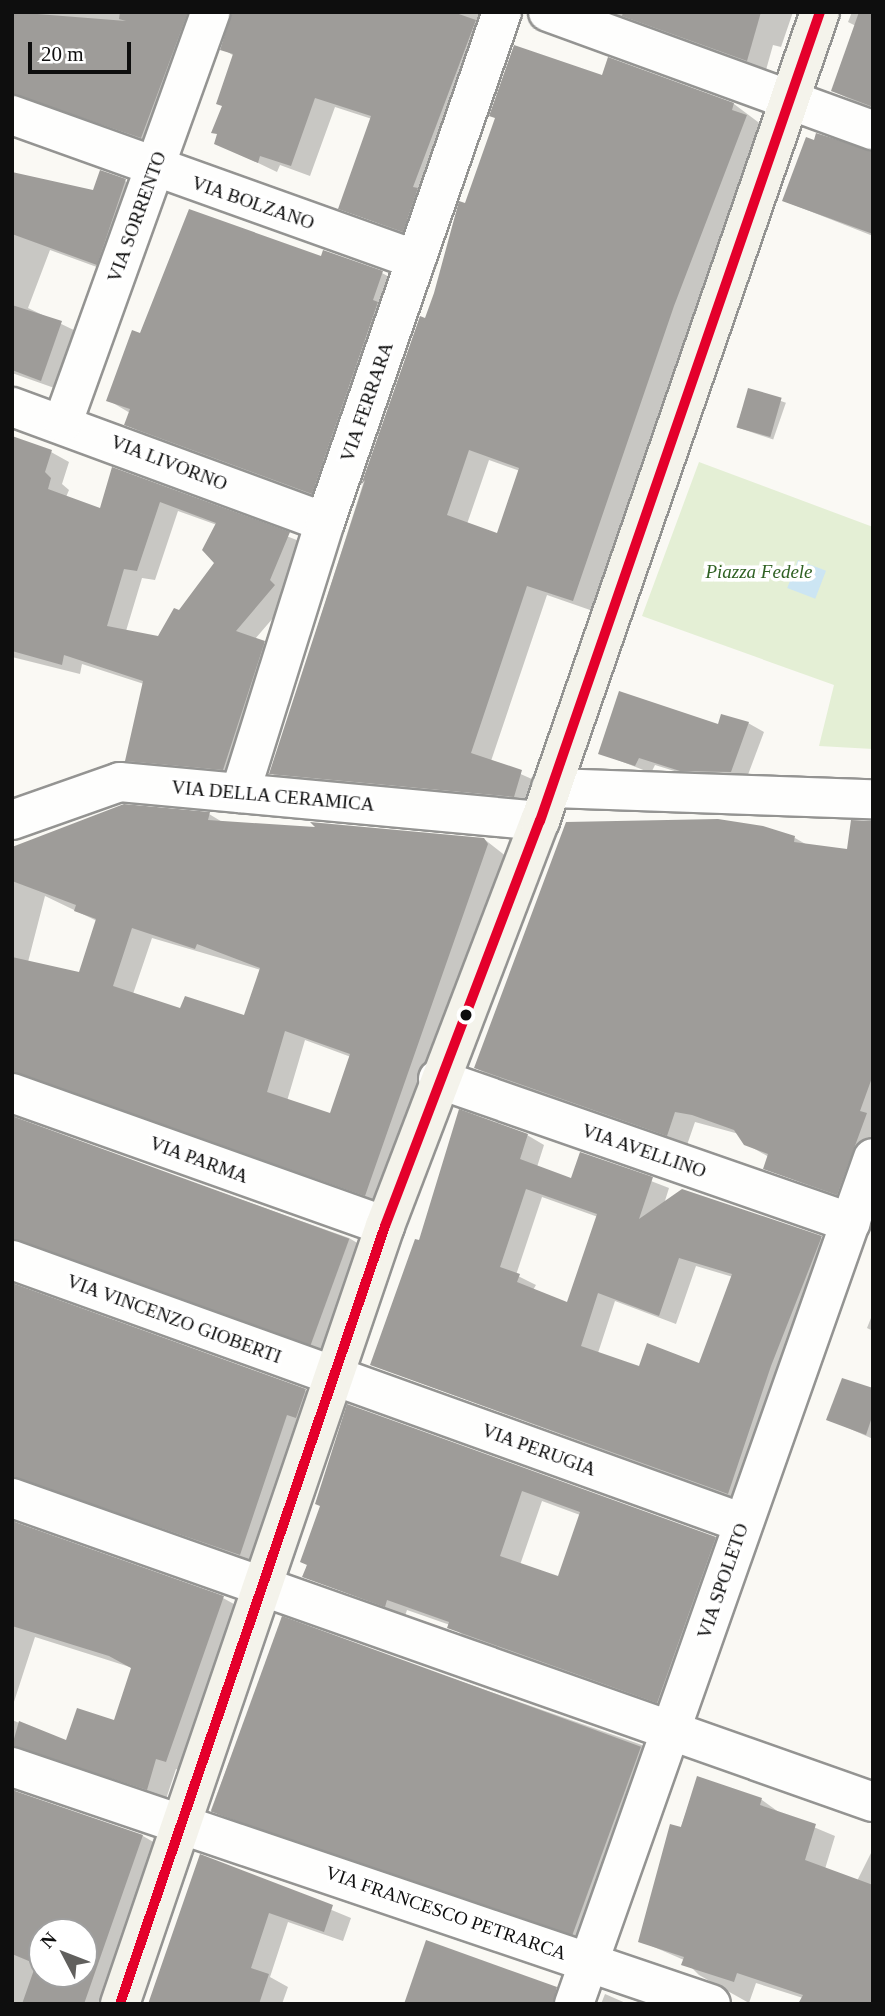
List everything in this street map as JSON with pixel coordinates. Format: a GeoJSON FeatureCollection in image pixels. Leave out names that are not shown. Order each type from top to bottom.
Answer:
{"type":"FeatureCollection","features":[{"type":"Feature","properties":{"kind":"street","name":"VIA SORRENTO"},"geometry":{"type":"LineString","coordinates":[[63,422],[211,12]]}},
{"type":"Feature","properties":{"kind":"street","name":"VIA FERRARA"},"geometry":{"type":"LineString","coordinates":[[240,793],[325,522],[502,12]]}},
{"type":"Feature","properties":{"kind":"street"},"geometry":{"type":"LineString","coordinates":[[548,12],[873,130]]}},
{"type":"Feature","properties":{"kind":"street"},"geometry":{"type":"LineString","coordinates":[[120,2004],[336,1377],[385,1226],[438,1079],[546,804],[820,12]]}},
{"type":"Feature","properties":{"kind":"street","name":"VIA BOLZANO"},"geometry":{"type":"LineString","coordinates":[[12,115],[416,260]]}},
{"type":"Feature","properties":{"kind":"street","name":"VIA LIVORNO"},"geometry":{"type":"LineString","coordinates":[[12,407],[63,422],[325,522]]}},
{"type":"Feature","properties":{"kind":"street","name":"VIA DELLA CERAMICA"},"geometry":{"type":"LineString","coordinates":[[12,820],[120,782],[240,793],[546,804],[873,799]]}},
{"type":"Feature","properties":{"kind":"street","name":"VIA AVELLINO"},"geometry":{"type":"LineString","coordinates":[[438,1079],[851,1223]]}},
{"type":"Feature","properties":{"kind":"street","name":"VIA PARMA"},"geometry":{"type":"LineString","coordinates":[[12,1093],[385,1226]]}},
{"type":"Feature","properties":{"kind":"street","name":"VIA SPOLETO"},"geometry":{"type":"LineString","coordinates":[[574,2004],[673,1732],[743,1523],[873,1158]]}},
{"type":"Feature","properties":{"kind":"street","name":"VIA VINCENZO GIOBERTI"},"geometry":{"type":"LineString","coordinates":[[12,1260],[336,1377]]}},
{"type":"Feature","properties":{"kind":"street","name":"VIA PERUGIA"},"geometry":{"type":"LineString","coordinates":[[336,1377],[743,1523]]}},
{"type":"Feature","properties":{"kind":"street"},"geometry":{"type":"LineString","coordinates":[[12,1498],[873,1802]]}},
{"type":"Feature","properties":{"kind":"street","name":"VIA FRANCESCO PETRARCA"},"geometry":{"type":"LineString","coordinates":[[12,1767],[710,2004]]}},
{"type":"Feature","properties":{"kind":"green space","name":"Piazza Fedele"},"geometry":{"type":"Polygon","coordinates":[[[699,462],[873,527],[873,749],[819,746],[834,685],[642,616],[699,462]]]}},
{"type":"Feature","properties":{"kind":"water"},"geometry":{"type":"Polygon","coordinates":[[[798,560],[826,571],[815,599],[787,588],[798,560]]]}},
{"type":"Feature","properties":{"kind":"building"},"geometry":{"type":"Polygon","coordinates":[[[12,12],[126,21],[119,19],[120,12],[188,12],[141,138],[12,94],[12,12]]]}},
{"type":"Feature","properties":{"kind":"building"},"geometry":{"type":"Polygon","coordinates":[[[232,12],[453,12],[476,20],[413,187],[418,188],[403,232],[338,209],[371,116],[315,98],[291,166],[260,156],[258,163],[214,144],[217,134],[211,133],[222,106],[216,104],[233,54],[220,50],[232,12]]]}},
{"type":"Feature","properties":{"kind":"building"},"geometry":{"type":"Polygon","coordinates":[[[623,12],[761,12],[747,61],[622,16],[623,12]]]}},
{"type":"Feature","properties":{"kind":"building"},"geometry":{"type":"Polygon","coordinates":[[[859,12],[873,12],[873,107],[831,91],[859,12]]]}},
{"type":"Feature","properties":{"kind":"building"},"geometry":{"type":"Polygon","coordinates":[[[514,45],[602,75],[608,57],[734,103],[732,110],[747,115],[674,306],[573,601],[527,586],[471,753],[522,770],[514,797],[269,774],[365,480],[361,485],[420,316],[425,318],[434,293],[459,201],[465,203],[495,118],[489,116],[514,45]],[[469,450],[447,515],[497,533],[519,468],[469,450]]]}},
{"type":"Feature","properties":{"kind":"building"},"geometry":{"type":"Polygon","coordinates":[[[816,133],[873,151],[873,234],[782,201],[806,137],[814,140],[816,133]]]}},
{"type":"Feature","properties":{"kind":"building"},"geometry":{"type":"Polygon","coordinates":[[[100,170],[126,179],[97,265],[12,234],[12,172],[93,190],[100,170]]]}},
{"type":"Feature","properties":{"kind":"building"},"geometry":{"type":"Polygon","coordinates":[[[189,209],[321,256],[323,250],[383,271],[373,300],[378,302],[312,494],[124,425],[130,409],[106,401],[132,330],[140,333],[189,209]]]}},
{"type":"Feature","properties":{"kind":"building"},"geometry":{"type":"Polygon","coordinates":[[[12,305],[62,321],[41,381],[12,370],[12,305]]]}},
{"type":"Feature","properties":{"kind":"building"},"geometry":{"type":"Polygon","coordinates":[[[748,388],[782,398],[770,437],[737,427],[748,388]]]}},
{"type":"Feature","properties":{"kind":"building"},"geometry":{"type":"Polygon","coordinates":[[[12,436],[52,450],[45,472],[51,478],[48,489],[100,508],[112,467],[290,532],[270,580],[275,585],[236,631],[265,641],[223,770],[125,761],[143,681],[64,655],[62,665],[12,651],[12,436]],[[160,502],[137,571],[124,569],[107,626],[158,636],[174,608],[179,610],[214,563],[202,550],[216,523],[160,502]]]}},
{"type":"Feature","properties":{"kind":"building"},"geometry":{"type":"Polygon","coordinates":[[[619,691],[718,724],[721,714],[749,722],[731,772],[680,771],[639,758],[635,766],[598,754],[619,691]]]}},
{"type":"Feature","properties":{"kind":"building"},"geometry":{"type":"Polygon","coordinates":[[[124,804],[210,812],[208,820],[315,827],[310,822],[484,838],[488,844],[365,1196],[12,1072],[12,957],[79,972],[96,919],[74,911],[76,905],[12,881],[12,847],[124,804]],[[132,928],[113,986],[180,1008],[185,996],[244,1015],[260,968],[197,944],[195,949],[132,928]],[[285,1031],[267,1092],[330,1113],[350,1054],[285,1031]]]}},
{"type":"Feature","properties":{"kind":"building"},"geometry":{"type":"Polygon","coordinates":[[[718,819],[763,826],[795,836],[794,842],[847,849],[851,820],[873,821],[873,1075],[860,1111],[867,1113],[837,1195],[763,1169],[768,1154],[744,1145],[734,1130],[692,1115],[675,1112],[667,1136],[474,1068],[566,822],[718,819]]]}},
{"type":"Feature","properties":{"kind":"building"},"geometry":{"type":"Polygon","coordinates":[[[459,1109],[528,1134],[520,1159],[571,1178],[580,1152],[653,1177],[639,1219],[682,1189],[822,1236],[771,1366],[728,1494],[370,1365],[415,1239],[419,1240],[459,1109]],[[526,1189],[500,1267],[520,1274],[517,1282],[567,1302],[597,1214],[526,1189]],[[679,1258],[659,1316],[598,1293],[581,1346],[639,1366],[647,1343],[699,1363],[732,1274],[679,1258]]]}},
{"type":"Feature","properties":{"kind":"building"},"geometry":{"type":"Polygon","coordinates":[[[12,1116],[349,1239],[307,1354],[12,1247],[12,1116]]]}},
{"type":"Feature","properties":{"kind":"building"},"geometry":{"type":"Polygon","coordinates":[[[12,1283],[306,1389],[296,1418],[287,1415],[240,1555],[12,1477],[12,1283]]]}},
{"type":"Feature","properties":{"kind":"building"},"geometry":{"type":"Polygon","coordinates":[[[842,1378],[873,1388],[873,1414],[866,1435],[826,1420],[842,1378]]]}},
{"type":"Feature","properties":{"kind":"building"},"geometry":{"type":"Polygon","coordinates":[[[347,1404],[716,1537],[657,1703],[447,1628],[449,1622],[387,1600],[385,1607],[302,1577],[307,1565],[300,1562],[320,1506],[315,1504],[347,1404]],[[522,1491],[500,1556],[558,1576],[580,1512],[522,1491]]]}},
{"type":"Feature","properties":{"kind":"building"},"geometry":{"type":"Polygon","coordinates":[[[12,1521],[224,1596],[166,1762],[156,1759],[147,1790],[12,1746],[19,1721],[66,1740],[77,1708],[114,1720],[131,1668],[109,1656],[12,1626],[12,1521]]]}},
{"type":"Feature","properties":{"kind":"building"},"geometry":{"type":"Polygon","coordinates":[[[282,1616],[641,1747],[570,1942],[211,1811],[282,1616]]]}},
{"type":"Feature","properties":{"kind":"building"},"geometry":{"type":"Polygon","coordinates":[[[697,1776],[762,1798],[760,1805],[816,1824],[805,1860],[873,1885],[873,2004],[798,2004],[803,1995],[737,1973],[734,1982],[681,1965],[684,1957],[638,1942],[670,1824],[681,1827],[697,1776]]]}},
{"type":"Feature","properties":{"kind":"building"},"geometry":{"type":"Polygon","coordinates":[[[12,1790],[143,1835],[98,1964],[98,1918],[28,1918],[28,1961],[12,1954],[12,1790]]]}},
{"type":"Feature","properties":{"kind":"building"},"geometry":{"type":"Polygon","coordinates":[[[200,1854],[333,1905],[324,1932],[269,1913],[251,1968],[269,1974],[259,2004],[148,2004],[200,1854]]]}},
{"type":"Feature","properties":{"kind":"building"},"geometry":{"type":"Polygon","coordinates":[[[426,1940],[557,1987],[553,2004],[404,2004],[426,1940]]]}},
{"type":"Feature","properties":{"kind":"building"},"geometry":{"type":"Polygon","coordinates":[[[28,1987],[90,1988],[84,2004],[22,2004],[28,1987]]]}},
{"type":"Feature","properties":{"kind":"transit line","name":"20"},"geometry":{"type":"LineString","coordinates":[[120,2004],[385,1226],[540,821],[820,12]]}}]}
